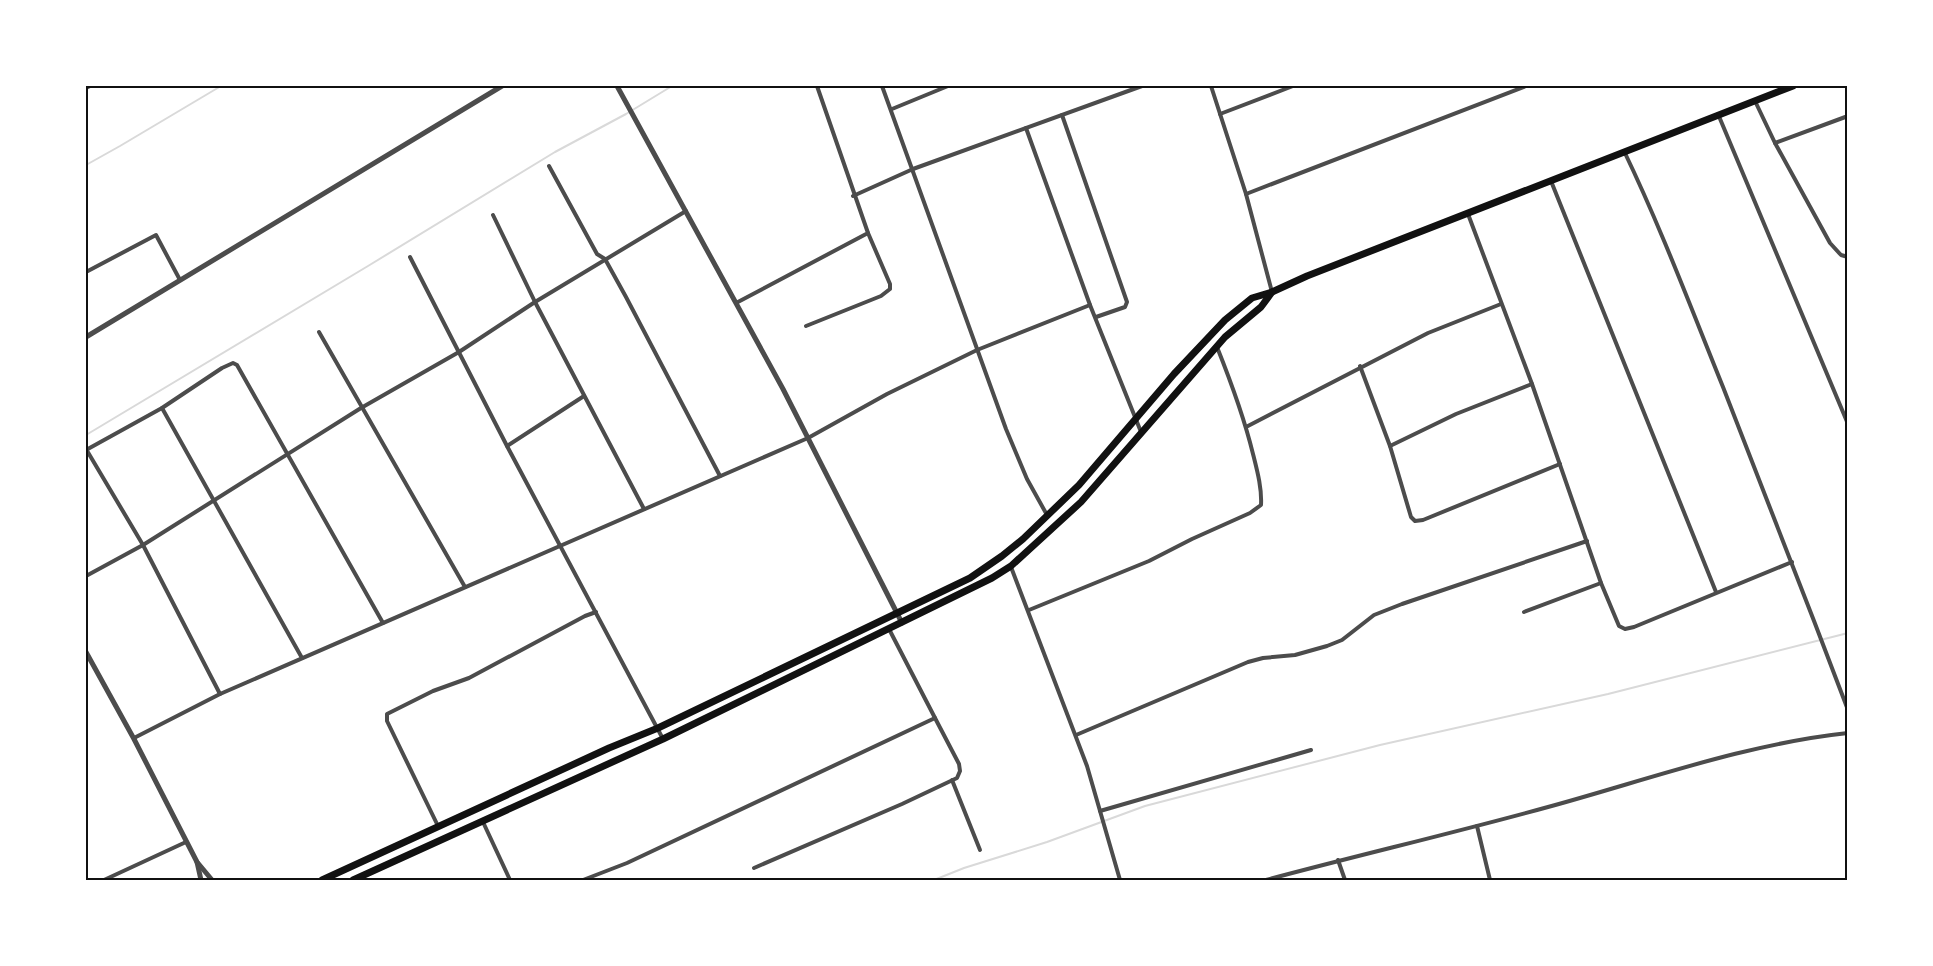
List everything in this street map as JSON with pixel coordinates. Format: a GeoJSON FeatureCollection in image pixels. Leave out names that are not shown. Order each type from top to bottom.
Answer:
{"type":"FeatureCollection","features":[{"type":"Feature","properties":{"kind":"highway"},"geometry":{"type":"LineString","coordinates":[[322,880],[609,748],[658,728],[970,578],[1002,556],[1079,485],[1203,341],[1252,298],[1272,292],[1550,179],[1793,86]]}},
{"type":"Feature","properties":{"kind":"highway"},"geometry":{"type":"LineString","coordinates":[[353,880],[663,739],[965,593],[1011,566],[1081,502],[1217,346],[1261,307],[1272,292]]}},
{"type":"Feature","properties":{"kind":"highway"},"geometry":{"type":"LineString","coordinates":[[454,819],[459,832]]}},
{"type":"Feature","properties":{"kind":"street"},"geometry":{"type":"LineString","coordinates":[[86,88],[90,86]]}},
{"type":"Feature","properties":{"kind":"street"},"geometry":{"type":"LineString","coordinates":[[86,337],[502,86]]}},
{"type":"Feature","properties":{"kind":"street"},"geometry":{"type":"LineString","coordinates":[[618,86],[808,438],[902,622]]}},
{"type":"Feature","properties":{"kind":"street"},"geometry":{"type":"LineString","coordinates":[[806,326],[881,296],[890,289],[890,284],[853,196],[817,86]]}},
{"type":"Feature","properties":{"kind":"street"},"geometry":{"type":"LineString","coordinates":[[882,86],[1015,453],[1047,515]]}},
{"type":"Feature","properties":{"kind":"street"},"geometry":{"type":"LineString","coordinates":[[892,109],[948,86]]}},
{"type":"Feature","properties":{"kind":"street"},"geometry":{"type":"LineString","coordinates":[[853,196],[913,169],[1142,86]]}},
{"type":"Feature","properties":{"kind":"street"},"geometry":{"type":"LineString","coordinates":[[1211,86],[1246,194],[1272,292]]}},
{"type":"Feature","properties":{"kind":"street"},"geometry":{"type":"LineString","coordinates":[[1220,114],[1293,86]]}},
{"type":"Feature","properties":{"kind":"street"},"geometry":{"type":"LineString","coordinates":[[1246,194],[1526,86]]}},
{"type":"Feature","properties":{"kind":"street"},"geometry":{"type":"LineString","coordinates":[[1755,100],[1775,143],[1830,243],[1841,255],[1848,257]]}},
{"type":"Feature","properties":{"kind":"street"},"geometry":{"type":"LineString","coordinates":[[1718,114],[1848,424]]}},
{"type":"Feature","properties":{"kind":"street"},"geometry":{"type":"LineString","coordinates":[[1062,115],[1127,302],[1125,308],[1096,317]]}},
{"type":"Feature","properties":{"kind":"street"},"geometry":{"type":"LineString","coordinates":[[1775,143],[1848,116]]}},
{"type":"Feature","properties":{"kind":"street"},"geometry":{"type":"LineString","coordinates":[[1026,128],[1090,305],[1141,433]]}},
{"type":"Feature","properties":{"kind":"street"},"geometry":{"type":"LineString","coordinates":[[1624,151],[1656,218],[1848,710]]}},
{"type":"Feature","properties":{"kind":"street"},"geometry":{"type":"LineString","coordinates":[[549,166],[597,254],[605,259],[720,476]]}},
{"type":"Feature","properties":{"kind":"street"},"geometry":{"type":"LineString","coordinates":[[1550,179],[1716,592]]}},
{"type":"Feature","properties":{"kind":"street"},"geometry":{"type":"LineString","coordinates":[[86,576],[143,545],[361,408],[459,352],[535,302],[686,211]]}},
{"type":"Feature","properties":{"kind":"street"},"geometry":{"type":"LineString","coordinates":[[1467,213],[1532,384],[1618,626],[1625,629],[1634,627],[1792,562]]}},
{"type":"Feature","properties":{"kind":"street"},"geometry":{"type":"LineString","coordinates":[[493,214],[535,302],[644,509]]}},
{"type":"Feature","properties":{"kind":"street"},"geometry":{"type":"LineString","coordinates":[[736,303],[868,233]]}},
{"type":"Feature","properties":{"kind":"street"},"geometry":{"type":"LineString","coordinates":[[86,273],[156,235],[180,280]]}},
{"type":"Feature","properties":{"kind":"street"},"geometry":{"type":"LineString","coordinates":[[410,257],[507,446],[663,739]]}},
{"type":"Feature","properties":{"kind":"street"},"geometry":{"type":"LineString","coordinates":[[1246,427],[1360,366],[1428,333],[1501,304]]}},
{"type":"Feature","properties":{"kind":"street"},"geometry":{"type":"LineString","coordinates":[[134,739],[220,694],[808,438],[886,394],[977,350],[1090,305]]}},
{"type":"Feature","properties":{"kind":"street"},"geometry":{"type":"LineString","coordinates":[[319,332],[465,587]]}},
{"type":"Feature","properties":{"kind":"street"},"geometry":{"type":"LineString","coordinates":[[1029,610],[1149,561],[1192,538],[1256,510],[1261,505],[1262,497],[1246,427],[1217,346]]}},
{"type":"Feature","properties":{"kind":"street"},"geometry":{"type":"LineString","coordinates":[[220,694],[143,545],[86,449],[162,408],[233,363],[241,370],[383,623]]}},
{"type":"Feature","properties":{"kind":"street"},"geometry":{"type":"LineString","coordinates":[[1360,366],[1390,446],[1411,516],[1415,521],[1423,520],[1560,464]]}},
{"type":"Feature","properties":{"kind":"street"},"geometry":{"type":"LineString","coordinates":[[1390,446],[1456,414],[1532,384]]}},
{"type":"Feature","properties":{"kind":"street"},"geometry":{"type":"LineString","coordinates":[[507,446],[584,396]]}},
{"type":"Feature","properties":{"kind":"street"},"geometry":{"type":"LineString","coordinates":[[162,408],[302,658]]}},
{"type":"Feature","properties":{"kind":"street"},"geometry":{"type":"LineString","coordinates":[[1076,735],[1248,662],[1295,655],[1342,640],[1374,615],[1402,603],[1587,541]]}},
{"type":"Feature","properties":{"kind":"street"},"geometry":{"type":"LineString","coordinates":[[1011,566],[1076,735],[1120,880]]}},
{"type":"Feature","properties":{"kind":"street"},"geometry":{"type":"LineString","coordinates":[[1524,612],[1601,583]]}},
{"type":"Feature","properties":{"kind":"street"},"geometry":{"type":"LineString","coordinates":[[438,826],[387,721],[387,714],[433,691],[469,678],[596,612]]}},
{"type":"Feature","properties":{"kind":"street"},"geometry":{"type":"LineString","coordinates":[[754,868],[957,777],[960,771],[959,764],[889,629]]}},
{"type":"Feature","properties":{"kind":"street"},"geometry":{"type":"LineString","coordinates":[[86,652],[134,739],[186,843],[197,862],[212,880]]}},
{"type":"Feature","properties":{"kind":"street"},"geometry":{"type":"LineString","coordinates":[[583,880],[627,862],[934,718]]}},
{"type":"Feature","properties":{"kind":"street"},"geometry":{"type":"LineString","coordinates":[[1266,880],[1477,826],[1756,748],[1804,738],[1848,733]]}},
{"type":"Feature","properties":{"kind":"street"},"geometry":{"type":"LineString","coordinates":[[1100,811],[1311,750]]}},
{"type":"Feature","properties":{"kind":"street"},"geometry":{"type":"LineString","coordinates":[[952,780],[980,850]]}},
{"type":"Feature","properties":{"kind":"street"},"geometry":{"type":"LineString","coordinates":[[483,822],[510,880]]}},
{"type":"Feature","properties":{"kind":"street"},"geometry":{"type":"LineString","coordinates":[[1477,826],[1490,880]]}},
{"type":"Feature","properties":{"kind":"street"},"geometry":{"type":"LineString","coordinates":[[104,880],[186,843]]}},
{"type":"Feature","properties":{"kind":"street"},"geometry":{"type":"LineString","coordinates":[[1338,860],[1345,880]]}},
{"type":"Feature","properties":{"kind":"street"},"geometry":{"type":"LineString","coordinates":[[197,862],[201,880]]}},
{"type":"Feature","properties":{"kind":"waterway"},"geometry":{"type":"LineString","coordinates":[[86,165],[221,86]]}},
{"type":"Feature","properties":{"kind":"waterway"},"geometry":{"type":"LineString","coordinates":[[86,435],[555,152],[672,86]]}},
{"type":"Feature","properties":{"kind":"waterway"},"geometry":{"type":"LineString","coordinates":[[934,880],[1145,806],[1380,745],[1608,694],[1848,633]]}}]}
